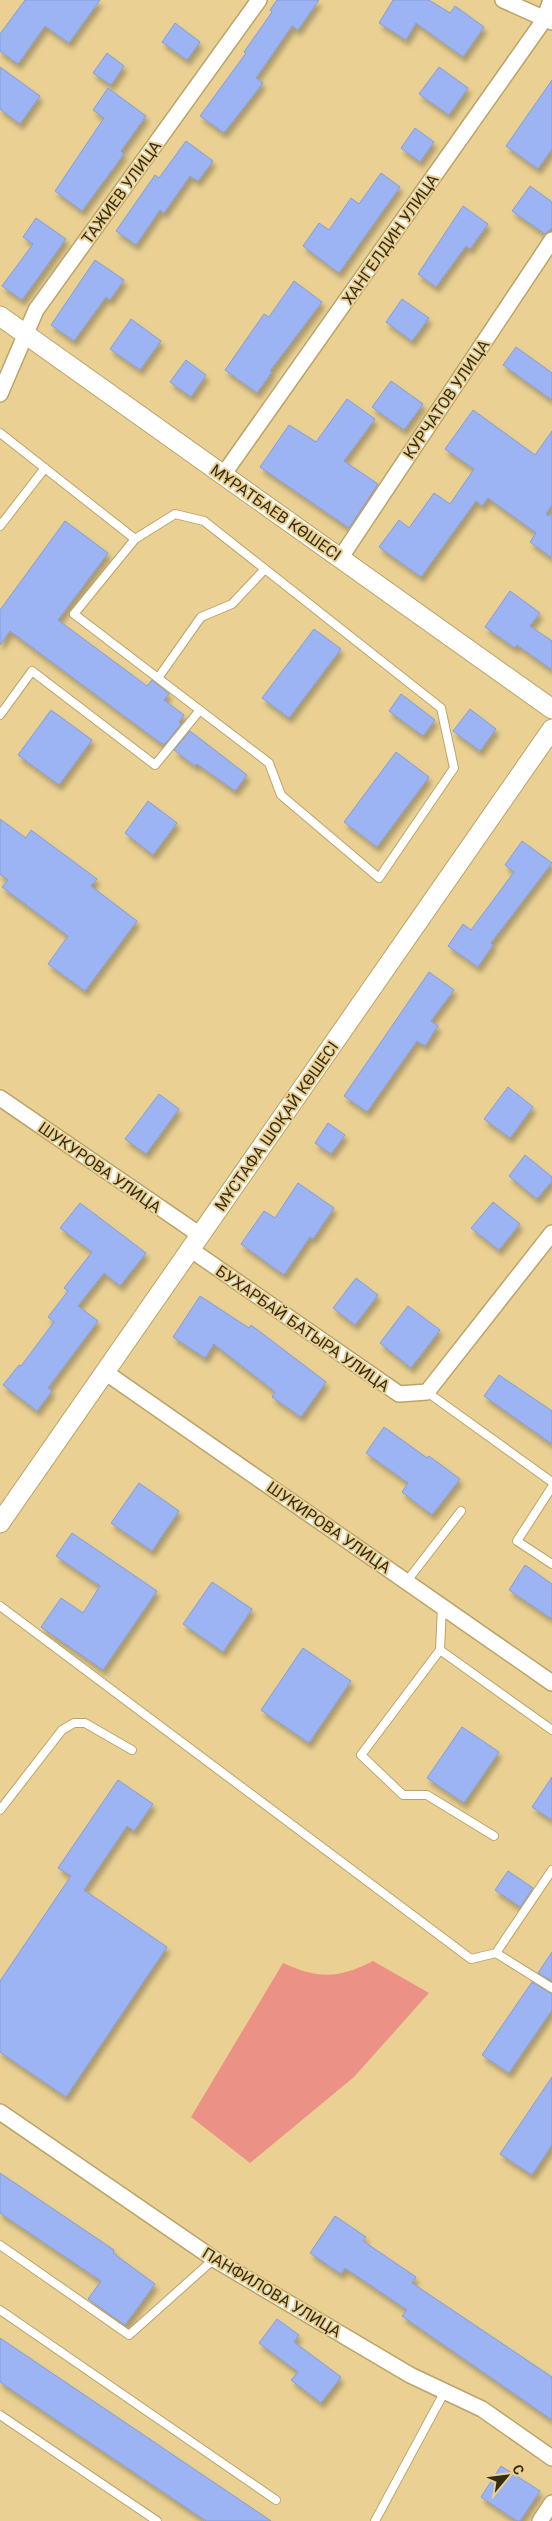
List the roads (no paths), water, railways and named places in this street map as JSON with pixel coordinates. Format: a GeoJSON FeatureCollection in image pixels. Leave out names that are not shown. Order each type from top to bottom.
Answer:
{"type":"FeatureCollection","features":[{"type":"Feature","properties":{"kind":"street","name":"ТАЖИЕВ УЛИЦА"},"geometry":{"type":"LineString","coordinates":[[0,394],[36,310],[259,0]]}},
{"type":"Feature","properties":{"kind":"street"},"geometry":{"type":"LineString","coordinates":[[503,0],[548,21]]}},
{"type":"Feature","properties":{"kind":"street","name":"ХАНГЕЛДИН УЛИЦА"},"geometry":{"type":"LineString","coordinates":[[223,475],[548,21],[551,0]]}},
{"type":"Feature","properties":{"kind":"street","name":"КУРЧАТОВ УЛИЦА"},"geometry":{"type":"LineString","coordinates":[[341,557],[552,240]]}},
{"type":"Feature","properties":{"kind":"street","name":"МҰРАТБАЕВ КӨШЕСІ"},"geometry":{"type":"LineString","coordinates":[[0,316],[552,708]]}},
{"type":"Feature","properties":{"kind":"street","name":"МҰСТАФА ШОҚАЙ КӨШЕСІ"},"geometry":{"type":"LineString","coordinates":[[0,1523],[552,730]]}},
{"type":"Feature","properties":{"kind":"street","name":"ШУКУРОВА УЛИЦА"},"geometry":{"type":"LineString","coordinates":[[0,1098],[195,1242]]}},
{"type":"Feature","properties":{"kind":"street"},"geometry":{"type":"LineString","coordinates":[[427,1392],[551,1238]]}},
{"type":"Feature","properties":{"kind":"street","name":"БУХАРБАЙ БАТЫРА УЛИЦА"},"geometry":{"type":"LineString","coordinates":[[195,1242],[398,1394],[427,1392]]}},
{"type":"Feature","properties":{"kind":"street","name":"ШУКИРОВА УЛИЦА"},"geometry":{"type":"LineString","coordinates":[[105,1372],[552,1683]]}},
{"type":"Feature","properties":{"kind":"street","name":"ПАНФИЛОВА УЛИЦА"},"geometry":{"type":"LineString","coordinates":[[0,2112],[214,2259],[410,2375],[482,2409],[552,2458]]}},
{"type":"Feature","properties":{"kind":"street"},"geometry":{"type":"LineString","coordinates":[[540,2521],[552,2503]]}},
{"type":"Feature","properties":{"kind":"lane"},"geometry":{"type":"LineString","coordinates":[[0,433],[135,539]]}},
{"type":"Feature","properties":{"kind":"lane"},"geometry":{"type":"LineString","coordinates":[[0,526],[45,468]]}},
{"type":"Feature","properties":{"kind":"lane"},"geometry":{"type":"LineString","coordinates":[[175,514],[204,521],[441,708],[454,768],[379,878],[281,795],[269,763],[74,614],[135,539],[175,514]]}},
{"type":"Feature","properties":{"kind":"lane"},"geometry":{"type":"LineString","coordinates":[[158,678],[201,617],[232,604],[265,569]]}},
{"type":"Feature","properties":{"kind":"lane"},"geometry":{"type":"LineString","coordinates":[[0,715],[32,671],[156,765],[200,710]]}},
{"type":"Feature","properties":{"kind":"lane"},"geometry":{"type":"LineString","coordinates":[[427,1392],[552,1482]]}},
{"type":"Feature","properties":{"kind":"lane"},"geometry":{"type":"LineString","coordinates":[[552,1487],[517,1541],[552,1564]]}},
{"type":"Feature","properties":{"kind":"lane"},"geometry":{"type":"LineString","coordinates":[[407,1581],[461,1511]]}},
{"type":"Feature","properties":{"kind":"lane"},"geometry":{"type":"LineString","coordinates":[[0,1606],[471,1959],[496,1953],[552,1870]]}},
{"type":"Feature","properties":{"kind":"lane"},"geometry":{"type":"LineString","coordinates":[[442,1606],[440,1650],[361,1755],[403,1795],[427,1795],[494,1836]]}},
{"type":"Feature","properties":{"kind":"lane"},"geometry":{"type":"LineString","coordinates":[[440,1650],[552,1730]]}},
{"type":"Feature","properties":{"kind":"lane"},"geometry":{"type":"LineString","coordinates":[[0,1810],[62,1730],[68,1727],[85,1723],[132,1750]]}},
{"type":"Feature","properties":{"kind":"lane"},"geometry":{"type":"LineString","coordinates":[[496,1953],[552,1988]]}},
{"type":"Feature","properties":{"kind":"lane"},"geometry":{"type":"LineString","coordinates":[[0,2245],[129,2335],[214,2259]]}},
{"type":"Feature","properties":{"kind":"lane"},"geometry":{"type":"LineString","coordinates":[[0,2310],[276,2500]]}},
{"type":"Feature","properties":{"kind":"lane"},"geometry":{"type":"LineString","coordinates":[[375,2521],[444,2391]]}},
{"type":"Feature","properties":{"kind":"lane"},"geometry":{"type":"LineString","coordinates":[[0,2415],[157,2521]]}}]}
